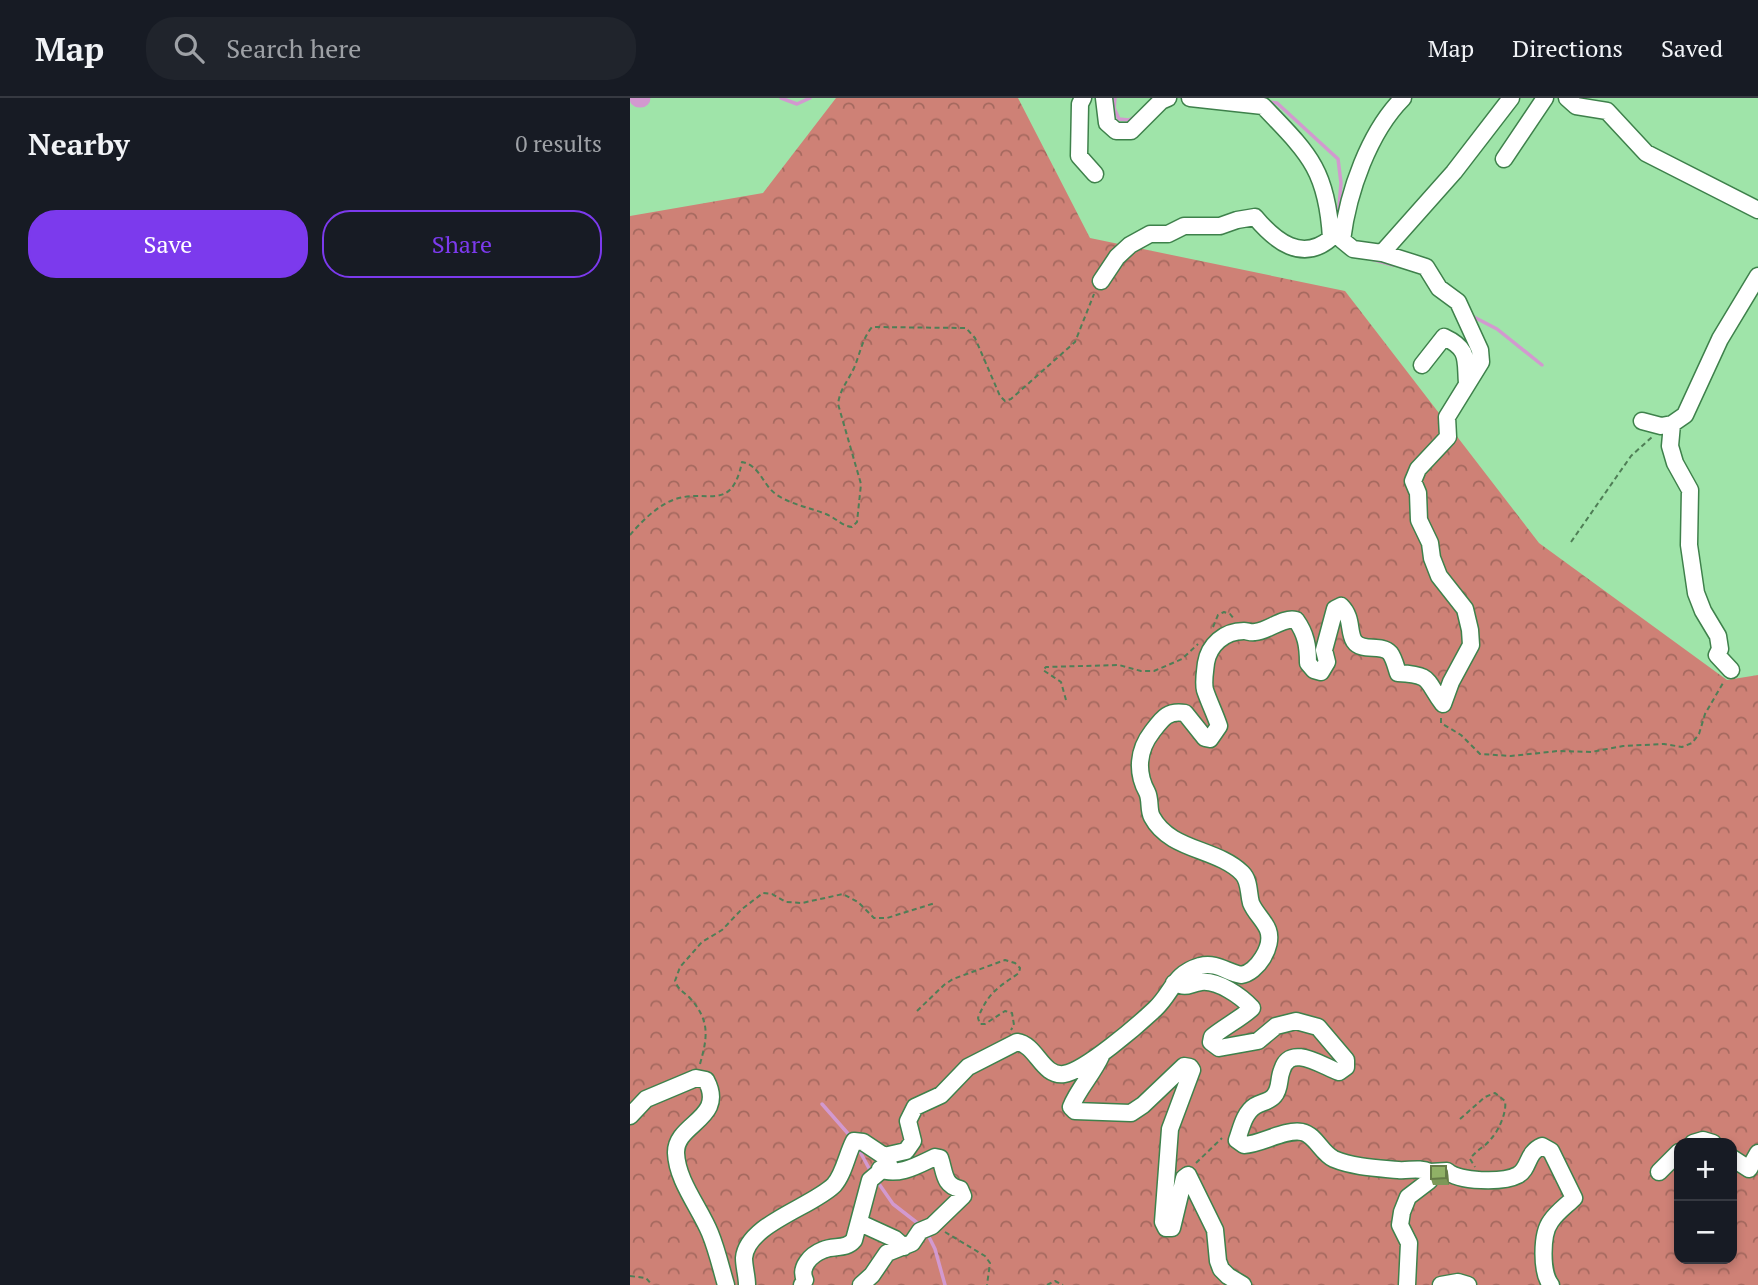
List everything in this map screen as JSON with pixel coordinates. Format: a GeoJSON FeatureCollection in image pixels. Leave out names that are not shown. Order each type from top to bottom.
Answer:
{"type":"FeatureCollection","features":[{"type":"Feature","properties":{"kind":"lane"},"geometry":{"type":"LineString","coordinates":[[1083,98],[1080,104],[1079,156],[1094,174]]}},
{"type":"Feature","properties":{"kind":"lane"},"geometry":{"type":"LineString","coordinates":[[1104,98],[1107,122],[1116,131],[1131,131],[1161,101],[1168,98]]}},
{"type":"Feature","properties":{"kind":"lane"},"geometry":{"type":"LineString","coordinates":[[1189,98],[1263,106],[1305,149],[1316,167],[1337,239],[1353,249],[1382,253],[1426,267],[1439,288],[1458,302],[1479,350],[1481,362],[1447,417],[1448,437],[1418,469],[1413,481],[1418,493],[1419,520],[1430,543],[1432,558],[1440,576],[1465,609],[1470,630],[1471,645],[1451,682],[1443,704]]}},
{"type":"Feature","properties":{"kind":"lane"},"geometry":{"type":"LineString","coordinates":[[1101,281],[1117,257],[1130,245],[1150,234],[1168,234],[1184,226],[1220,226],[1255,217],[1269,234],[1284,245],[1314,247],[1337,239],[1358,172],[1391,110],[1403,98]]}},
{"type":"Feature","properties":{"kind":"lane"},"geometry":{"type":"LineString","coordinates":[[1382,253],[1454,172],[1511,98]]}},
{"type":"Feature","properties":{"kind":"lane"},"geometry":{"type":"LineString","coordinates":[[1504,159],[1545,98]]}},
{"type":"Feature","properties":{"kind":"lane"},"geometry":{"type":"LineString","coordinates":[[1567,98],[1576,106],[1606,111],[1646,153],[1758,210]]}},
{"type":"Feature","properties":{"kind":"lane"},"geometry":{"type":"LineString","coordinates":[[1642,421],[1667,425],[1685,415],[1720,339],[1758,276]]}},
{"type":"Feature","properties":{"kind":"lane"},"geometry":{"type":"LineString","coordinates":[[1422,365],[1444,337],[1454,341],[1468,360],[1467,386]]}},
{"type":"Feature","properties":{"kind":"lane"},"geometry":{"type":"LineString","coordinates":[[1667,425],[1675,463],[1690,490],[1689,545],[1696,593],[1718,636],[1720,649],[1717,655],[1731,670]]}},
{"type":"Feature","properties":{"kind":"lane"},"geometry":{"type":"LineString","coordinates":[[1243,1285],[1221,1269],[1215,1230],[1188,1175],[1184,1178],[1172,1228],[1166,1228],[1163,1222],[1170,1129],[1192,1070],[1190,1067],[1185,1066],[1131,1113],[1075,1111],[1071,1107],[1101,1056],[1113,1042],[1157,1007],[1179,975],[1202,965],[1219,965],[1234,974],[1247,974],[1254,970],[1268,947],[1268,930],[1250,901],[1248,882],[1242,873],[1215,856],[1194,849],[1164,831],[1152,816],[1150,796],[1143,785],[1139,764],[1142,751],[1149,736],[1166,714],[1185,713],[1205,738],[1210,739],[1219,726],[1205,691],[1204,678],[1213,644],[1226,635],[1243,631],[1263,631],[1290,619],[1296,620],[1308,645],[1308,663],[1314,670],[1321,672],[1327,662],[1324,650],[1335,609],[1341,606],[1347,612],[1353,639],[1357,644],[1385,649],[1391,654],[1398,673],[1419,674],[1432,684],[1443,704]]}},
{"type":"Feature","properties":{"kind":"lane"},"geometry":{"type":"LineString","coordinates":[[1174,983],[1184,987],[1213,982],[1252,1008],[1212,1037],[1211,1042],[1219,1048],[1258,1041],[1276,1026],[1296,1021],[1318,1027],[1346,1060],[1346,1067],[1339,1072],[1302,1056],[1293,1056],[1286,1060],[1278,1090],[1272,1099],[1254,1107],[1246,1116],[1237,1140],[1244,1145],[1256,1144],[1291,1132],[1303,1132],[1313,1138],[1320,1149],[1331,1158],[1340,1161],[1400,1170],[1447,1171],[1451,1175],[1474,1180],[1496,1180],[1518,1175],[1535,1149],[1542,1146],[1551,1151],[1574,1198],[1548,1224],[1543,1259],[1546,1279],[1551,1285]]}},
{"type":"Feature","properties":{"kind":"lane"},"geometry":{"type":"LineString","coordinates":[[802,1285],[805,1280],[803,1266],[823,1250],[849,1245],[854,1240],[870,1180],[891,1162],[904,1158],[913,1141],[908,1121],[915,1107],[941,1095],[968,1068],[1017,1042],[1032,1049],[1042,1063],[1059,1074],[1066,1074],[1101,1056]]}},
{"type":"Feature","properties":{"kind":"lane"},"geometry":{"type":"LineString","coordinates":[[630,1116],[646,1099],[695,1078],[706,1080],[712,1091],[710,1107],[681,1139],[676,1151],[680,1170],[710,1233],[726,1285]]}},
{"type":"Feature","properties":{"kind":"lane"},"geometry":{"type":"LineString","coordinates":[[747,1285],[744,1256],[752,1241],[771,1223],[822,1196],[837,1182],[855,1141],[863,1142],[884,1156],[906,1151]]}},
{"type":"Feature","properties":{"kind":"lane"},"geometry":{"type":"LineString","coordinates":[[1737,1161],[1749,1169],[1758,1153]]}},
{"type":"Feature","properties":{"kind":"lane"},"geometry":{"type":"LineString","coordinates":[[861,1285],[872,1275],[887,1253],[912,1243],[920,1231],[932,1226],[963,1196],[960,1189],[952,1187],[945,1179],[940,1158],[935,1157],[912,1168],[890,1173],[880,1170]]}},
{"type":"Feature","properties":{"kind":"lane"},"geometry":{"type":"LineString","coordinates":[[1660,1172],[1674,1157]]}},
{"type":"Feature","properties":{"kind":"lane"},"geometry":{"type":"LineString","coordinates":[[1407,1285],[1409,1243],[1401,1225],[1402,1212],[1408,1197],[1429,1181],[1430,1172]]}},
{"type":"Feature","properties":{"kind":"lane"},"geometry":{"type":"LineString","coordinates":[[860,1223],[895,1239],[904,1247]]}},
{"type":"Feature","properties":{"kind":"lane"},"geometry":{"type":"LineString","coordinates":[[1441,1285],[1458,1282],[1468,1285]]}},
{"type":"Feature","properties":{"kind":"path"},"geometry":{"type":"LineString","coordinates":[[630,535],[671,500],[720,495],[736,484],[742,462],[756,469],[776,494],[831,516],[844,526],[852,527],[857,522],[862,484],[838,404],[839,393],[854,369],[865,335],[872,327],[966,328],[975,338],[1000,396],[1005,401],[1075,342],[1101,281]]}},
{"type":"Feature","properties":{"kind":"path"},"geometry":{"type":"LineString","coordinates":[[1571,542],[1631,457],[1667,425]]}},
{"type":"Feature","properties":{"kind":"path"},"geometry":{"type":"LineString","coordinates":[[1213,629],[1218,615],[1224,612],[1230,614],[1243,631]]}},
{"type":"Feature","properties":{"kind":"path"},"geometry":{"type":"LineString","coordinates":[[1066,700],[1061,682],[1043,670],[1046,667],[1119,665],[1141,671],[1154,671],[1182,659],[1202,640]]}},
{"type":"Feature","properties":{"kind":"path"},"geometry":{"type":"LineString","coordinates":[[1443,704],[1441,723],[1461,735],[1480,754],[1511,756],[1558,751],[1591,752],[1623,746],[1664,744],[1682,747],[1692,743],[1699,734],[1705,714],[1731,670]]}},
{"type":"Feature","properties":{"kind":"path"},"geometry":{"type":"LineString","coordinates":[[695,1078],[708,1032],[703,1017],[689,998],[678,989],[675,981],[680,967],[702,942],[722,930],[742,909],[763,893],[772,894],[786,902],[802,903],[843,894],[858,901],[873,918],[887,918],[934,903]]}},
{"type":"Feature","properties":{"kind":"path"},"geometry":{"type":"LineString","coordinates":[[917,1011],[953,979],[1005,960],[1015,963],[1020,968],[1019,974],[985,1000],[978,1018],[981,1024],[985,1024],[1005,1011],[1012,1013],[1014,1025],[998,1052]]}},
{"type":"Feature","properties":{"kind":"path"},"geometry":{"type":"LineString","coordinates":[[1460,1119],[1485,1097],[1495,1093],[1505,1101],[1506,1107],[1498,1129],[1491,1140],[1476,1150],[1470,1159],[1478,1171],[1474,1180]]}},
{"type":"Feature","properties":{"kind":"path"},"geometry":{"type":"LineString","coordinates":[[1188,1175],[1190,1168],[1222,1138],[1237,1140]]}},
{"type":"Feature","properties":{"kind":"path"},"geometry":{"type":"LineString","coordinates":[[932,1226],[954,1236],[985,1256],[990,1263],[987,1285]]}},
{"type":"Feature","properties":{"kind":"path"},"geometry":{"type":"LineString","coordinates":[[630,1276],[646,1278],[652,1285]]}},
{"type":"Feature","properties":{"kind":"path"},"geometry":{"type":"LineString","coordinates":[[1047,1285],[1055,1281],[1063,1285]]}},
{"type":"Feature","properties":{"kind":"green space"},"geometry":{"type":"Polygon","coordinates":[[[836,98],[1018,98],[1090,238],[1345,291],[1539,543],[1727,680],[1758,675],[1758,1285],[630,1285],[630,216],[763,193],[836,98]]]}},
{"type":"Feature","properties":{"kind":"building"},"geometry":{"type":"Polygon","coordinates":[[[1431,1166],[1446,1166],[1446,1178],[1431,1179],[1431,1166]]]}},
{"type":"Feature","properties":{"kind":"waterway"},"geometry":{"type":"LineString","coordinates":[[781,98],[797,104],[810,98]]}},
{"type":"Feature","properties":{"kind":"waterway"},"geometry":{"type":"LineString","coordinates":[[1115,98],[1114,108],[1119,119],[1129,120],[1136,116]]}},
{"type":"Feature","properties":{"kind":"waterway"},"geometry":{"type":"LineString","coordinates":[[1267,102],[1277,103],[1338,159],[1341,183],[1338,219]]}},
{"type":"Feature","properties":{"kind":"waterway"},"geometry":{"type":"LineString","coordinates":[[1367,258],[1393,265]]}},
{"type":"Feature","properties":{"kind":"waterway"},"geometry":{"type":"LineString","coordinates":[[1470,315],[1497,329],[1542,365]]}},
{"type":"Feature","properties":{"kind":"waterway"},"geometry":{"type":"LineString","coordinates":[[822,1104],[851,1137]]}},
{"type":"Feature","properties":{"kind":"waterway"},"geometry":{"type":"LineString","coordinates":[[858,1148],[871,1172]]}},
{"type":"Feature","properties":{"kind":"waterway"},"geometry":{"type":"LineString","coordinates":[[877,1181],[893,1204],[920,1225]]}},
{"type":"Feature","properties":{"kind":"waterway"},"geometry":{"type":"LineString","coordinates":[[927,1233],[935,1249],[945,1285]]}}]}
